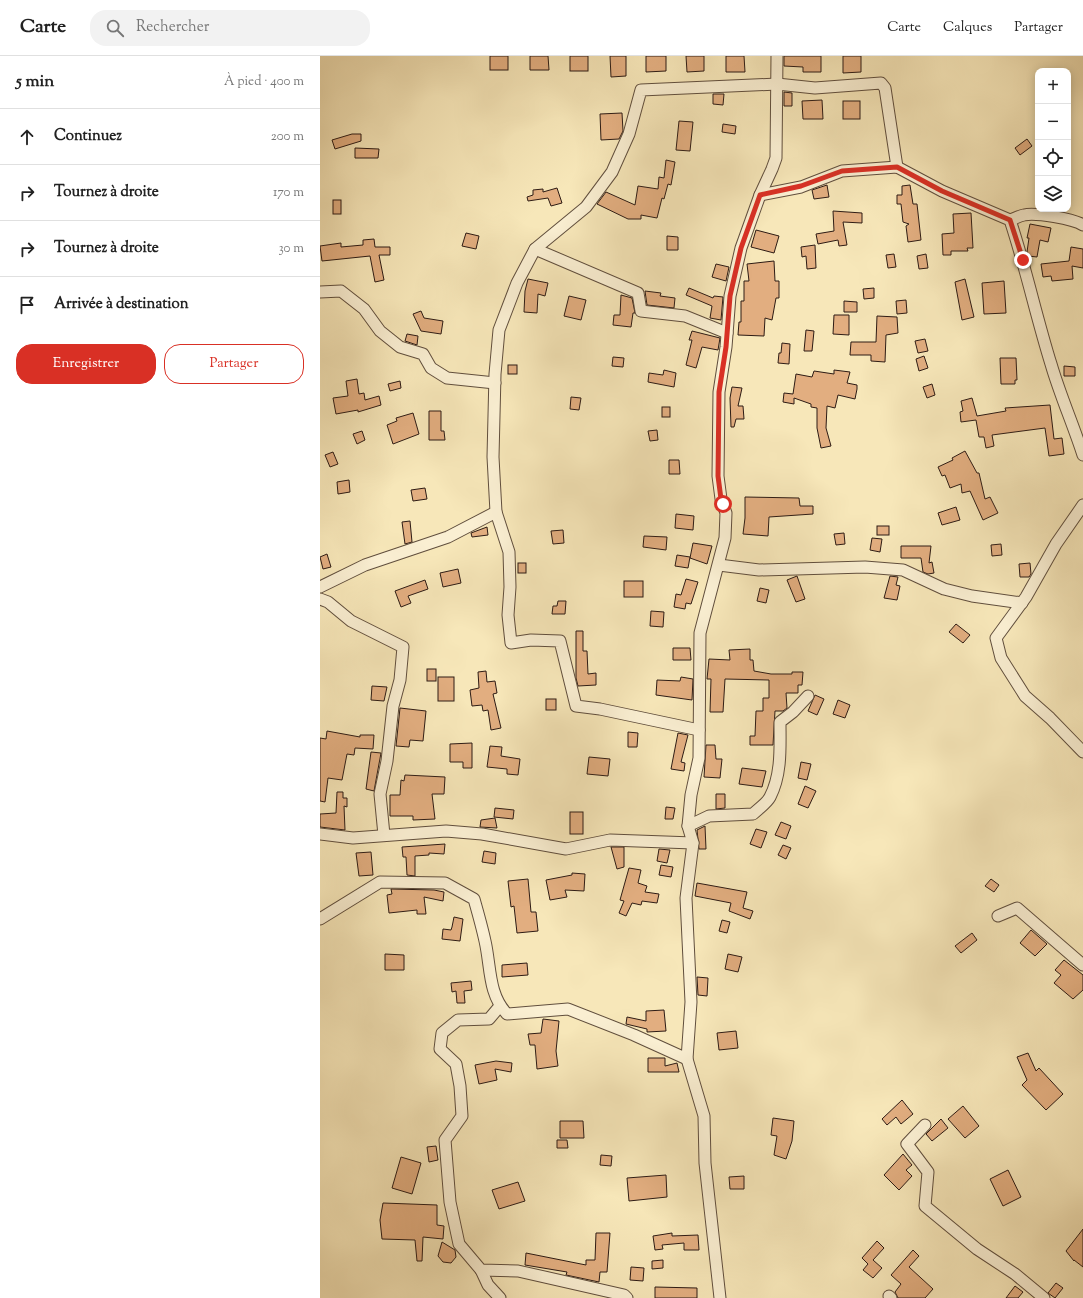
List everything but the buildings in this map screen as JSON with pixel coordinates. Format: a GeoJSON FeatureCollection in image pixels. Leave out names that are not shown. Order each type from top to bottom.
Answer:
{"type":"FeatureCollection","features":[{"type":"Feature","properties":{"kind":"street"},"geometry":{"type":"LineString","coordinates":[[720,1298],[705,1163],[704,1116],[687,1059],[691,1002],[686,898],[693,843],[688,826],[691,795],[699,758],[700,633],[706,604],[719,565],[725,538],[726,512],[721,499],[718,476],[719,392],[727,333],[730,296],[741,248],[760,195],[776,158],[777,56]]}},
{"type":"Feature","properties":{"kind":"street"},"geometry":{"type":"LineString","coordinates":[[699,730],[600,709],[576,706],[560,641],[531,640],[511,643],[508,615],[510,587],[509,552],[496,512],[493,457],[495,382],[499,330],[517,283],[535,249],[586,207],[612,172],[629,134],[641,90],[777,84],[815,88],[882,83],[885,88],[897,167]]}},
{"type":"Feature","properties":{"kind":"street"},"geometry":{"type":"LineString","coordinates":[[760,195],[801,186],[842,171],[897,167],[942,191],[1010,220],[1025,214],[1079,222],[1083,225]]}},
{"type":"Feature","properties":{"kind":"street"},"geometry":{"type":"LineString","coordinates":[[1010,220],[1023,260],[1039,324],[1053,371],[1080,436],[1083,455]]}},
{"type":"Feature","properties":{"kind":"street"},"geometry":{"type":"LineString","coordinates":[[535,249],[638,293],[641,311],[685,316],[727,333]]}},
{"type":"Feature","properties":{"kind":"street"},"geometry":{"type":"LineString","coordinates":[[320,292],[341,291],[364,309],[380,331],[400,347],[423,354],[431,368],[447,378],[495,382]]}},
{"type":"Feature","properties":{"kind":"street"},"geometry":{"type":"LineString","coordinates":[[1083,505],[1056,544],[1022,603],[996,638],[1001,658],[1025,696],[1050,718],[1083,752]]}},
{"type":"Feature","properties":{"kind":"street"},"geometry":{"type":"LineString","coordinates":[[320,587],[365,565],[448,537],[496,512]]}},
{"type":"Feature","properties":{"kind":"street"},"geometry":{"type":"LineString","coordinates":[[719,565],[759,570],[865,568],[903,570],[944,589],[972,596],[1022,603]]}},
{"type":"Feature","properties":{"kind":"street"},"geometry":{"type":"LineString","coordinates":[[320,599],[328,602],[351,621],[403,647],[400,680],[393,706],[387,762],[380,794],[384,835]]}},
{"type":"Feature","properties":{"kind":"street"},"geometry":{"type":"LineString","coordinates":[[688,826],[709,816],[753,814],[770,798],[777,774],[780,754],[780,722],[793,712],[808,696]]}},
{"type":"Feature","properties":{"kind":"street"},"geometry":{"type":"LineString","coordinates":[[320,834],[353,838],[446,831],[482,834],[566,849],[610,840],[693,843]]}},
{"type":"Feature","properties":{"kind":"street"},"geometry":{"type":"LineString","coordinates":[[320,919],[380,882],[446,883],[474,899],[486,942],[488,972],[500,1006],[507,1014],[568,1008],[687,1059]]}},
{"type":"Feature","properties":{"kind":"street"},"geometry":{"type":"LineString","coordinates":[[998,916],[1017,908],[1083,965]]}},
{"type":"Feature","properties":{"kind":"street"},"geometry":{"type":"LineString","coordinates":[[500,1006],[489,1019],[458,1020],[442,1033],[440,1049],[456,1064],[460,1086],[462,1116],[445,1140],[450,1202],[459,1244],[481,1270],[488,1285],[500,1298]]}},
{"type":"Feature","properties":{"kind":"street"},"geometry":{"type":"LineString","coordinates":[[925,1125],[908,1144],[928,1172],[925,1206],[977,1249],[1015,1274],[1044,1298]]}},
{"type":"Feature","properties":{"kind":"street"},"geometry":{"type":"LineString","coordinates":[[481,1270],[518,1271],[624,1295],[627,1298]]}},
{"type":"Feature","properties":{"kind":"route"},"geometry":{"type":"LineString","coordinates":[[723,504],[718,476],[719,392],[726,347],[730,296],[741,248],[760,195],[801,186],[842,171],[897,167],[942,191],[995,215],[1010,220],[1023,260]]}}]}
